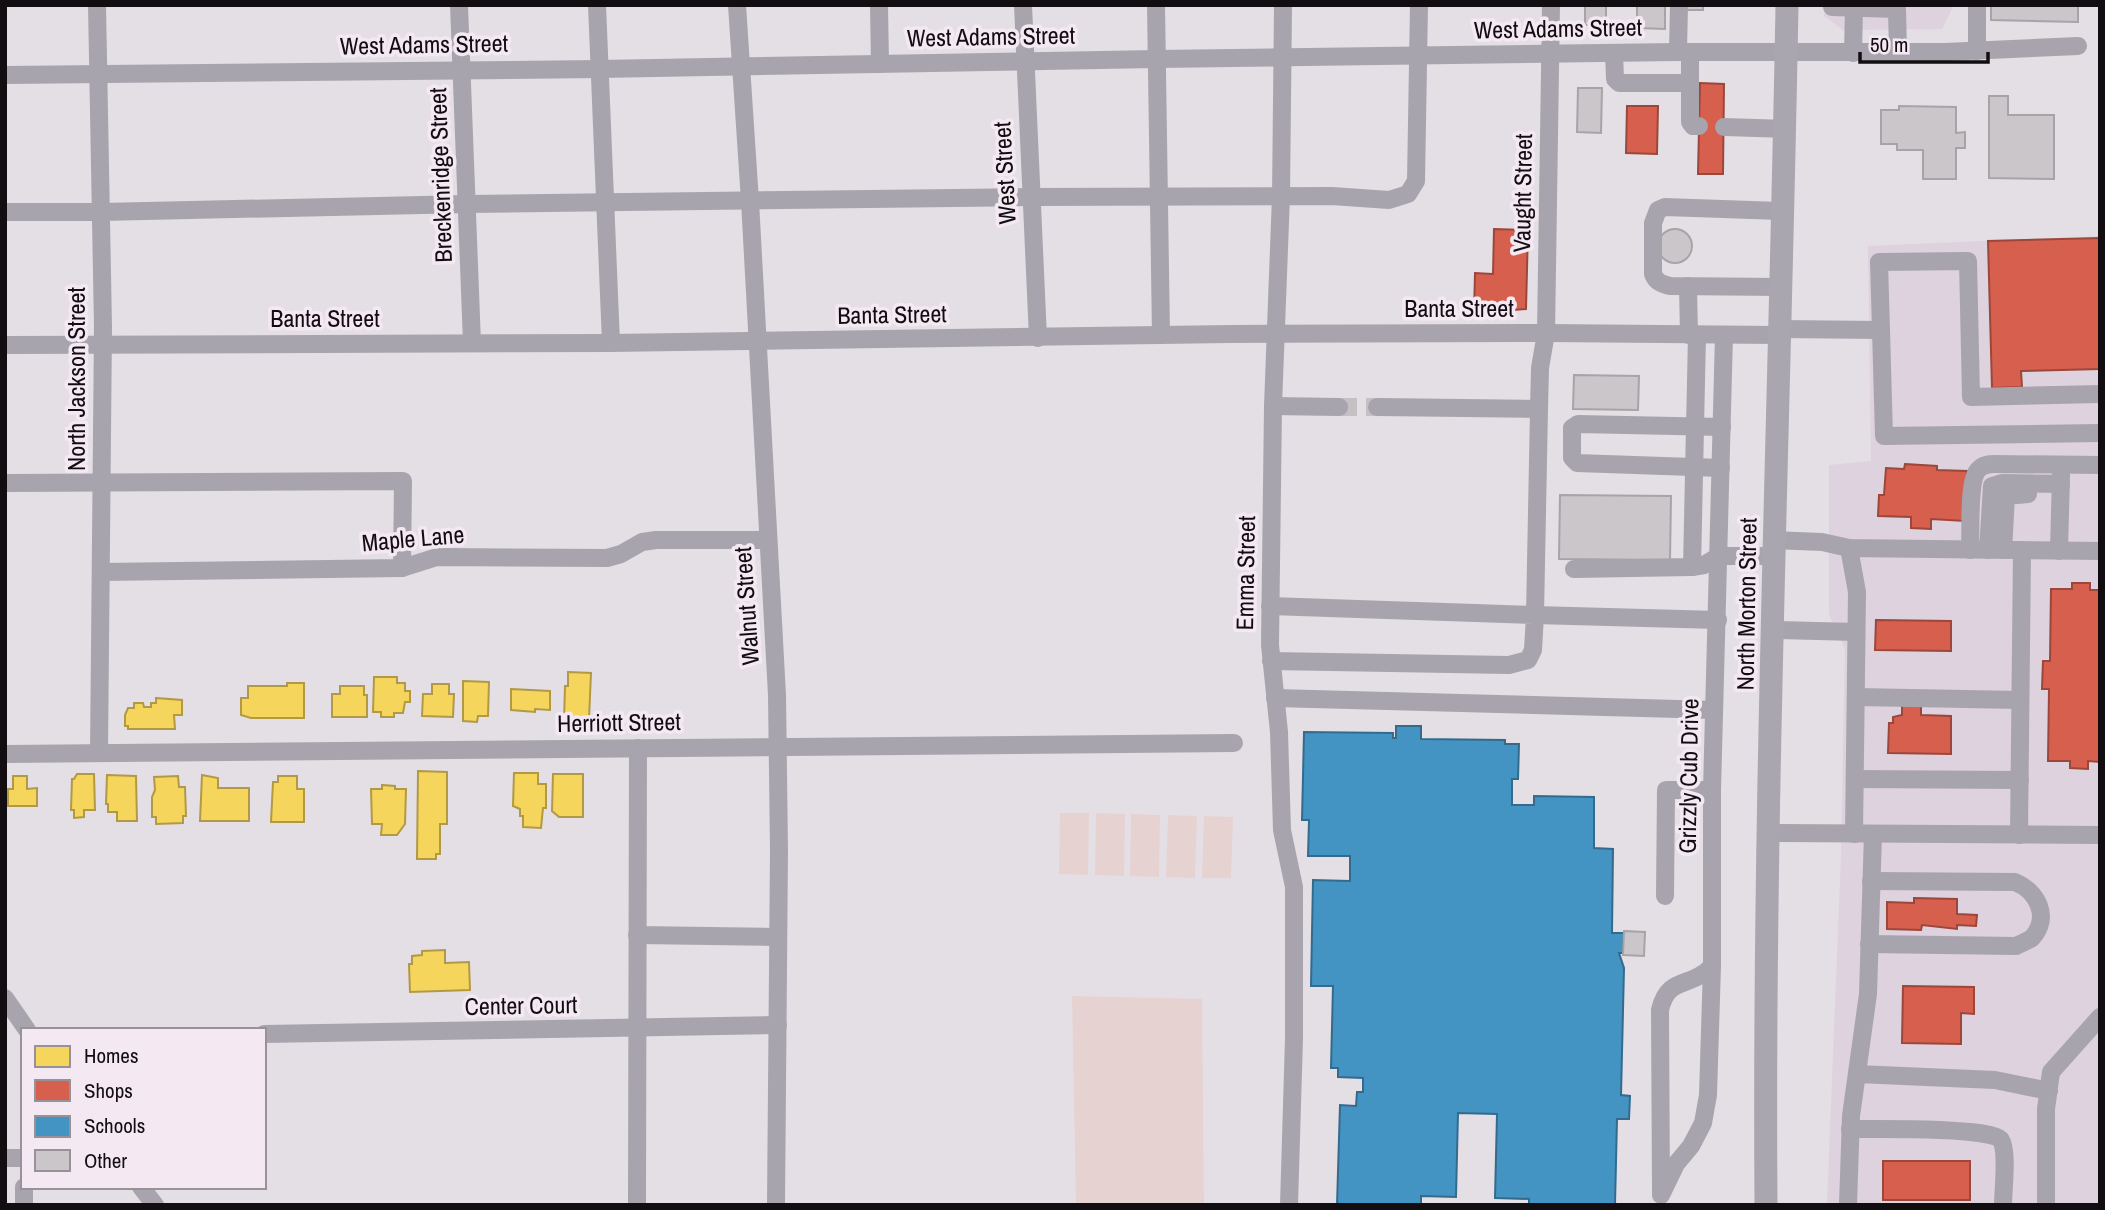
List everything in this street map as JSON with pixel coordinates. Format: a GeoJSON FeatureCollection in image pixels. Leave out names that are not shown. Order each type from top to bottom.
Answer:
{"type":"FeatureCollection","features":[{"type":"Feature","properties":{"kind":"main road","name":"North Morton Street"},"geometry":{"type":"LineString","coordinates":[[1766,1205],[1765,1051],[1778,332],[1787,5]]}},
{"type":"Feature","properties":{"kind":"street","name":"North Jackson Street"},"geometry":{"type":"LineString","coordinates":[[97,5],[103,345],[99,753]]}},
{"type":"Feature","properties":{"kind":"street","name":"Breckenridge Street"},"geometry":{"type":"LineString","coordinates":[[459,5],[472,343]]}},
{"type":"Feature","properties":{"kind":"street"},"geometry":{"type":"LineString","coordinates":[[597,5],[611,343]]}},
{"type":"Feature","properties":{"kind":"street","name":"Walnut Street"},"geometry":{"type":"LineString","coordinates":[[737,5],[750,201],[778,747],[776,1205]]}},
{"type":"Feature","properties":{"kind":"street"},"geometry":{"type":"LineString","coordinates":[[878,5],[880,64]]}},
{"type":"Feature","properties":{"kind":"street","name":"West Street"},"geometry":{"type":"LineString","coordinates":[[1023,5],[1038,338]]}},
{"type":"Feature","properties":{"kind":"street"},"geometry":{"type":"LineString","coordinates":[[1156,5],[1161,335]]}},
{"type":"Feature","properties":{"kind":"street","name":"Emma Street"},"geometry":{"type":"LineString","coordinates":[[1283,5],[1281,197],[1273,406],[1270,606],[1282,830],[1294,887],[1294,1038],[1289,1205]]}},
{"type":"Feature","properties":{"kind":"street"},"geometry":{"type":"LineString","coordinates":[[5,212],[1031,198],[1351,196],[1389,200],[1408,194],[1416,181],[1419,5]]}},
{"type":"Feature","properties":{"kind":"street","name":"Vaught Street"},"geometry":{"type":"LineString","coordinates":[[1271,661],[1509,665],[1528,660],[1533,650],[1540,368],[1546,333],[1551,5]]}},
{"type":"Feature","properties":{"kind":"street"},"geometry":{"type":"LineString","coordinates":[[1679,5],[1690,83],[1690,122],[1693,126],[1699,126]]}},
{"type":"Feature","properties":{"kind":"street"},"geometry":{"type":"LineString","coordinates":[[1832,5],[1897,9],[1898,52]]}},
{"type":"Feature","properties":{"kind":"street"},"geometry":{"type":"LineString","coordinates":[[1977,51],[1978,5]]}},
{"type":"Feature","properties":{"kind":"street"},"geometry":{"type":"LineString","coordinates":[[1853,53],[1854,8]]}},
{"type":"Feature","properties":{"kind":"street","name":"West Adams Street"},"geometry":{"type":"LineString","coordinates":[[5,75],[600,69],[1157,58],[1684,52],[1853,53],[2078,46]]}},
{"type":"Feature","properties":{"kind":"street"},"geometry":{"type":"LineString","coordinates":[[1614,53],[1615,79],[1619,83],[1690,83]]}},
{"type":"Feature","properties":{"kind":"street"},"geometry":{"type":"LineString","coordinates":[[1724,127],[1784,129]]}},
{"type":"Feature","properties":{"kind":"street"},"geometry":{"type":"LineString","coordinates":[[1780,287],[1661,284],[1655,279],[1653,223],[1658,210],[1665,207],[1782,211]]}},
{"type":"Feature","properties":{"kind":"street"},"geometry":{"type":"LineString","coordinates":[[2100,394],[1971,397],[1968,261],[1880,262],[1884,436],[2100,433]]}},
{"type":"Feature","properties":{"kind":"street"},"geometry":{"type":"LineString","coordinates":[[1688,286],[1693,335],[1695,427],[1692,567]]}},
{"type":"Feature","properties":{"kind":"street","name":"Banta Street"},"geometry":{"type":"LineString","coordinates":[[5,345],[611,343],[1277,334],[1724,335],[1881,330]]}},
{"type":"Feature","properties":{"kind":"street","name":"Grizzly Cub Drive"},"geometry":{"type":"LineString","coordinates":[[1661,1200],[1676,1164],[1691,1146],[1703,1123],[1708,1095],[1712,966],[1712,790],[1724,335]]}},
{"type":"Feature","properties":{"kind":"street"},"geometry":{"type":"LineString","coordinates":[[1273,406],[1339,407]]}},
{"type":"Feature","properties":{"kind":"street"},"geometry":{"type":"LineString","coordinates":[[1377,407],[1539,409]]}},
{"type":"Feature","properties":{"kind":"street"},"geometry":{"type":"LineString","coordinates":[[1721,468],[1577,463],[1572,458],[1572,428],[1578,424],[1722,427]]}},
{"type":"Feature","properties":{"kind":"street"},"geometry":{"type":"LineString","coordinates":[[1985,550],[2006,496],[2100,465]]}},
{"type":"Feature","properties":{"kind":"street"},"geometry":{"type":"LineString","coordinates":[[1985,550],[1982,489],[1987,476],[1997,474],[2061,479]]}},
{"type":"Feature","properties":{"kind":"street"},"geometry":{"type":"LineString","coordinates":[[2059,551],[2061,479]]}},
{"type":"Feature","properties":{"kind":"street"},"geometry":{"type":"LineString","coordinates":[[5,483],[403,481],[402,568]]}},
{"type":"Feature","properties":{"kind":"street","name":"Maple Lane"},"geometry":{"type":"LineString","coordinates":[[101,572],[402,568],[437,558],[607,558],[621,554],[642,542],[656,540],[767,540]]}},
{"type":"Feature","properties":{"kind":"street"},"geometry":{"type":"LineString","coordinates":[[1574,569],[1692,567],[1704,565],[1719,556],[1822,542],[1849,548],[2100,551]]}},
{"type":"Feature","properties":{"kind":"street"},"geometry":{"type":"LineString","coordinates":[[1849,548],[1857,592],[1854,834]]}},
{"type":"Feature","properties":{"kind":"street"},"geometry":{"type":"LineString","coordinates":[[2019,835],[2022,550]]}},
{"type":"Feature","properties":{"kind":"street"},"geometry":{"type":"LineString","coordinates":[[1270,606],[1718,620]]}},
{"type":"Feature","properties":{"kind":"street"},"geometry":{"type":"LineString","coordinates":[[1773,630],[1856,632]]}},
{"type":"Feature","properties":{"kind":"street"},"geometry":{"type":"LineString","coordinates":[[1856,697],[2020,699]]}},
{"type":"Feature","properties":{"kind":"street"},"geometry":{"type":"LineString","coordinates":[[1275,698],[1714,710]]}},
{"type":"Feature","properties":{"kind":"street","name":"Herriott Street"},"geometry":{"type":"LineString","coordinates":[[5,754],[1234,743]]}},
{"type":"Feature","properties":{"kind":"street"},"geometry":{"type":"LineString","coordinates":[[637,1205],[638,748]]}},
{"type":"Feature","properties":{"kind":"street"},"geometry":{"type":"LineString","coordinates":[[1855,779],[2020,780]]}},
{"type":"Feature","properties":{"kind":"street"},"geometry":{"type":"LineString","coordinates":[[1665,896],[1666,790],[1712,790]]}},
{"type":"Feature","properties":{"kind":"street"},"geometry":{"type":"LineString","coordinates":[[1769,833],[2100,835]]}},
{"type":"Feature","properties":{"kind":"street"},"geometry":{"type":"LineString","coordinates":[[1848,1205],[1850,1129],[1868,994],[1872,834]]}},
{"type":"Feature","properties":{"kind":"street"},"geometry":{"type":"LineString","coordinates":[[1869,944],[2016,946],[2031,939],[2039,926],[2040,911],[2037,898],[2027,887],[2015,882],[1871,881]]}},
{"type":"Feature","properties":{"kind":"street"},"geometry":{"type":"LineString","coordinates":[[637,935],[778,937]]}},
{"type":"Feature","properties":{"kind":"street"},"geometry":{"type":"LineString","coordinates":[[1661,1200],[1660,1023],[1663,996],[1671,988],[1697,979],[1712,966]]}},
{"type":"Feature","properties":{"kind":"street"},"geometry":{"type":"LineString","coordinates":[[8,1008],[25,1028]]}},
{"type":"Feature","properties":{"kind":"street"},"geometry":{"type":"LineString","coordinates":[[2046,1205],[2046,1109],[2051,1072],[2100,1017]]}},
{"type":"Feature","properties":{"kind":"street","name":"Center Court"},"geometry":{"type":"LineString","coordinates":[[266,1034],[778,1025]]}},
{"type":"Feature","properties":{"kind":"street"},"geometry":{"type":"LineString","coordinates":[[1857,1074],[1995,1080],[2049,1091]]}},
{"type":"Feature","properties":{"kind":"street"},"geometry":{"type":"LineString","coordinates":[[1850,1129],[1972,1131],[1995,1134],[2001,1140],[2003,1151],[2003,1205]]}},
{"type":"Feature","properties":{"kind":"street"},"geometry":{"type":"LineString","coordinates":[[143,1189],[155,1205]]}},
{"type":"Feature","properties":{"kind":"shaded area"},"geometry":{"type":"Polygon","coordinates":[[[1824,5],[1954,5],[1942,29],[1843,30],[1824,16],[1824,5]]]}},
{"type":"Feature","properties":{"kind":"shaded area"},"geometry":{"type":"Polygon","coordinates":[[[2100,236],[2100,1205],[1827,1205],[1841,856],[1845,649],[1829,614],[1829,465],[1871,461],[1868,246],[2100,236]]]}},
{"type":"Feature","properties":{"kind":"shaded area"},"geometry":{"type":"Polygon","coordinates":[[[1060,813],[1089,813],[1088,875],[1059,874],[1060,813]]]}},
{"type":"Feature","properties":{"kind":"shaded area"},"geometry":{"type":"Polygon","coordinates":[[[1096,813],[1125,814],[1124,876],[1095,875],[1096,813]]]}},
{"type":"Feature","properties":{"kind":"shaded area"},"geometry":{"type":"Polygon","coordinates":[[[1131,814],[1160,815],[1159,877],[1130,876],[1131,814]]]}},
{"type":"Feature","properties":{"kind":"shaded area"},"geometry":{"type":"Polygon","coordinates":[[[1168,815],[1197,816],[1195,878],[1166,877],[1168,815]]]}},
{"type":"Feature","properties":{"kind":"shaded area"},"geometry":{"type":"Polygon","coordinates":[[[1204,816],[1233,817],[1231,878],[1202,878],[1204,816]]]}},
{"type":"Feature","properties":{"kind":"shaded area"},"geometry":{"type":"Polygon","coordinates":[[[1072,996],[1202,999],[1204,1205],[1076,1205],[1072,996]]]}},
{"type":"Feature","properties":{"kind":"building: Homes"},"geometry":{"type":"Polygon","coordinates":[[[568,672],[591,673],[589,719],[571,718],[571,721],[564,721],[568,672]]]}},
{"type":"Feature","properties":{"kind":"building: Homes"},"geometry":{"type":"Polygon","coordinates":[[[374,677],[397,677],[397,683],[405,683],[405,691],[410,691],[410,702],[405,702],[403,713],[394,713],[394,717],[381,717],[381,712],[373,712],[374,677]]]}},
{"type":"Feature","properties":{"kind":"building: Homes"},"geometry":{"type":"Polygon","coordinates":[[[463,681],[489,682],[488,716],[478,716],[477,722],[463,721],[463,681]]]}},
{"type":"Feature","properties":{"kind":"building: Homes"},"geometry":{"type":"Polygon","coordinates":[[[287,683],[304,683],[304,718],[251,718],[241,715],[241,698],[248,698],[248,686],[287,686],[287,683]]]}},
{"type":"Feature","properties":{"kind":"building: Homes"},"geometry":{"type":"Polygon","coordinates":[[[432,684],[449,684],[449,694],[454,694],[453,717],[422,716],[423,694],[432,694],[432,684]]]}},
{"type":"Feature","properties":{"kind":"building: Homes"},"geometry":{"type":"Polygon","coordinates":[[[340,686],[364,686],[364,695],[367,695],[367,717],[332,717],[332,694],[340,694],[340,686]]]}},
{"type":"Feature","properties":{"kind":"building: Homes"},"geometry":{"type":"Polygon","coordinates":[[[511,689],[550,691],[550,710],[511,710],[511,689]]]}},
{"type":"Feature","properties":{"kind":"building: Homes"},"geometry":{"type":"Polygon","coordinates":[[[156,698],[182,700],[182,715],[174,715],[175,729],[128,729],[128,726],[125,726],[128,708],[134,708],[134,703],[151,707],[151,703],[156,703],[156,698]]]}},
{"type":"Feature","properties":{"kind":"building: Homes"},"geometry":{"type":"Polygon","coordinates":[[[418,771],[447,772],[447,824],[440,824],[440,854],[436,854],[436,859],[417,859],[418,771]]]}},
{"type":"Feature","properties":{"kind":"building: Homes"},"geometry":{"type":"Polygon","coordinates":[[[514,773],[538,773],[538,784],[546,784],[546,808],[543,808],[541,828],[523,827],[520,809],[513,806],[514,773]]]}},
{"type":"Feature","properties":{"kind":"building: Homes"},"geometry":{"type":"Polygon","coordinates":[[[77,774],[94,774],[95,810],[84,810],[84,817],[74,818],[74,810],[71,810],[72,779],[77,774]]]}},
{"type":"Feature","properties":{"kind":"building: Homes"},"geometry":{"type":"Polygon","coordinates":[[[553,774],[583,774],[583,817],[559,817],[552,811],[553,774]]]}},
{"type":"Feature","properties":{"kind":"building: Homes"},"geometry":{"type":"Polygon","coordinates":[[[107,775],[136,776],[137,821],[117,821],[117,812],[108,812],[107,775]]]}},
{"type":"Feature","properties":{"kind":"building: Homes"},"geometry":{"type":"Polygon","coordinates":[[[202,775],[218,778],[218,788],[249,788],[249,821],[200,821],[202,775]]]}},
{"type":"Feature","properties":{"kind":"building: Homes"},"geometry":{"type":"Polygon","coordinates":[[[13,776],[27,776],[27,789],[37,788],[37,806],[8,806],[8,789],[13,789],[13,776]]]}},
{"type":"Feature","properties":{"kind":"building: Homes"},"geometry":{"type":"Polygon","coordinates":[[[178,776],[179,787],[185,787],[186,816],[183,816],[183,823],[156,824],[156,817],[152,817],[154,777],[178,776]]]}},
{"type":"Feature","properties":{"kind":"building: Homes"},"geometry":{"type":"Polygon","coordinates":[[[278,776],[297,776],[297,789],[304,789],[304,822],[271,822],[273,782],[278,782],[278,776]]]}},
{"type":"Feature","properties":{"kind":"building: Homes"},"geometry":{"type":"Polygon","coordinates":[[[382,785],[406,789],[405,824],[397,835],[381,835],[382,824],[372,824],[371,789],[382,789],[382,785]]]}},
{"type":"Feature","properties":{"kind":"building: Homes"},"geometry":{"type":"Polygon","coordinates":[[[445,950],[445,963],[469,962],[470,990],[410,992],[409,964],[412,964],[412,956],[422,955],[422,951],[445,950]]]}},
{"type":"Feature","properties":{"kind":"building: Shops"},"geometry":{"type":"Polygon","coordinates":[[[1700,83],[1724,84],[1723,174],[1698,174],[1700,83]]]}},
{"type":"Feature","properties":{"kind":"building: Shops"},"geometry":{"type":"Polygon","coordinates":[[[1627,106],[1658,106],[1657,154],[1626,153],[1627,106]]]}},
{"type":"Feature","properties":{"kind":"building: Shops"},"geometry":{"type":"Polygon","coordinates":[[[1494,229],[1528,230],[1526,309],[1474,313],[1475,273],[1493,274],[1494,229]]]}},
{"type":"Feature","properties":{"kind":"building: Shops"},"geometry":{"type":"Polygon","coordinates":[[[2100,238],[2100,369],[2021,371],[2022,387],[1992,388],[1988,241],[2100,238]]]}},
{"type":"Feature","properties":{"kind":"building: Shops"},"geometry":{"type":"Polygon","coordinates":[[[1905,464],[1937,466],[1937,470],[1967,471],[1965,521],[1931,519],[1931,529],[1911,528],[1911,517],[1878,516],[1879,495],[1884,495],[1886,468],[1904,469],[1905,464]]]}},
{"type":"Feature","properties":{"kind":"building: Shops"},"geometry":{"type":"Polygon","coordinates":[[[2072,583],[2090,583],[2090,590],[2100,590],[2100,762],[2088,761],[2088,769],[2070,768],[2070,761],[2048,761],[2049,689],[2042,689],[2043,661],[2050,661],[2051,589],[2072,589],[2072,583]]]}},
{"type":"Feature","properties":{"kind":"building: Shops"},"geometry":{"type":"Polygon","coordinates":[[[1876,620],[1951,621],[1951,651],[1875,650],[1876,620]]]}},
{"type":"Feature","properties":{"kind":"building: Shops"},"geometry":{"type":"Polygon","coordinates":[[[1902,705],[1921,705],[1921,715],[1951,716],[1951,754],[1888,753],[1889,723],[1893,723],[1893,717],[1902,715],[1902,705]]]}},
{"type":"Feature","properties":{"kind":"building: Shops"},"geometry":{"type":"Polygon","coordinates":[[[1914,898],[1957,899],[1957,914],[1977,915],[1976,926],[1957,925],[1957,929],[1922,925],[1921,930],[1887,929],[1887,902],[1914,903],[1914,898]]]}},
{"type":"Feature","properties":{"kind":"building: Shops"},"geometry":{"type":"Polygon","coordinates":[[[1903,986],[1974,987],[1974,1014],[1961,1013],[1961,1044],[1902,1043],[1903,986]]]}},
{"type":"Feature","properties":{"kind":"building: Shops"},"geometry":{"type":"Polygon","coordinates":[[[1883,1161],[1970,1161],[1970,1200],[1883,1200],[1883,1161]]]}},
{"type":"Feature","properties":{"kind":"building: Schools"},"geometry":{"type":"Polygon","coordinates":[[[1396,726],[1421,726],[1421,739],[1505,740],[1505,744],[1519,744],[1518,779],[1512,779],[1512,805],[1534,805],[1534,796],[1594,797],[1594,848],[1613,849],[1612,933],[1624,933],[1623,953],[1619,953],[1624,968],[1621,1095],[1630,1096],[1629,1119],[1617,1119],[1615,1205],[1529,1205],[1529,1199],[1495,1198],[1497,1114],[1458,1113],[1456,1197],[1421,1196],[1421,1205],[1337,1205],[1340,1105],[1356,1106],[1357,1092],[1363,1092],[1363,1078],[1338,1077],[1338,1068],[1331,1068],[1333,986],[1311,986],[1313,880],[1350,881],[1350,856],[1308,856],[1309,820],[1302,820],[1304,732],[1393,733],[1393,738],[1396,738],[1396,726]]]}},
{"type":"Feature","properties":{"kind":"building: Other"},"geometry":{"type":"Polygon","coordinates":[[[1585,5],[1606,5],[1606,25],[1585,25],[1585,5]]]}},
{"type":"Feature","properties":{"kind":"building: Other"},"geometry":{"type":"Polygon","coordinates":[[[1637,5],[1665,5],[1665,29],[1637,28],[1637,5]]]}},
{"type":"Feature","properties":{"kind":"building: Other"},"geometry":{"type":"Polygon","coordinates":[[[1682,5],[1703,5],[1703,10],[1682,10],[1682,5]]]}},
{"type":"Feature","properties":{"kind":"building: Other"},"geometry":{"type":"Polygon","coordinates":[[[1991,5],[2078,5],[2078,22],[1991,20],[1991,5]]]}},
{"type":"Feature","properties":{"kind":"building: Other"},"geometry":{"type":"Polygon","coordinates":[[[1578,88],[1602,88],[1601,133],[1577,132],[1578,88]]]}},
{"type":"Feature","properties":{"kind":"building: Other"},"geometry":{"type":"Polygon","coordinates":[[[1989,96],[2008,96],[2008,115],[2054,115],[2054,179],[1989,178],[1989,96]]]}},
{"type":"Feature","properties":{"kind":"building: Other"},"geometry":{"type":"Polygon","coordinates":[[[1899,106],[1956,107],[1956,133],[1965,132],[1965,148],[1956,148],[1956,179],[1923,179],[1923,150],[1897,150],[1897,144],[1881,144],[1881,110],[1899,110],[1899,106]]]}},
{"type":"Feature","properties":{"kind":"building: Other"},"geometry":{"type":"Polygon","coordinates":[[[1675,229],[1687,234],[1692,246],[1687,258],[1675,263],[1663,258],[1658,246],[1663,234],[1675,229]]]}},
{"type":"Feature","properties":{"kind":"building: Other"},"geometry":{"type":"Polygon","coordinates":[[[1574,375],[1639,376],[1638,410],[1573,409],[1574,375]]]}},
{"type":"Feature","properties":{"kind":"building: Other"},"geometry":{"type":"Polygon","coordinates":[[[1560,495],[1671,496],[1670,560],[1559,559],[1560,495]]]}},
{"type":"Feature","properties":{"kind":"building: Other"},"geometry":{"type":"Polygon","coordinates":[[[1624,931],[1645,932],[1644,956],[1623,955],[1624,931]]]}},
{"type":"Feature","properties":{"kind":"tunnel"},"geometry":{"type":"LineString","coordinates":[[1339,407],[1377,407]]}}]}
